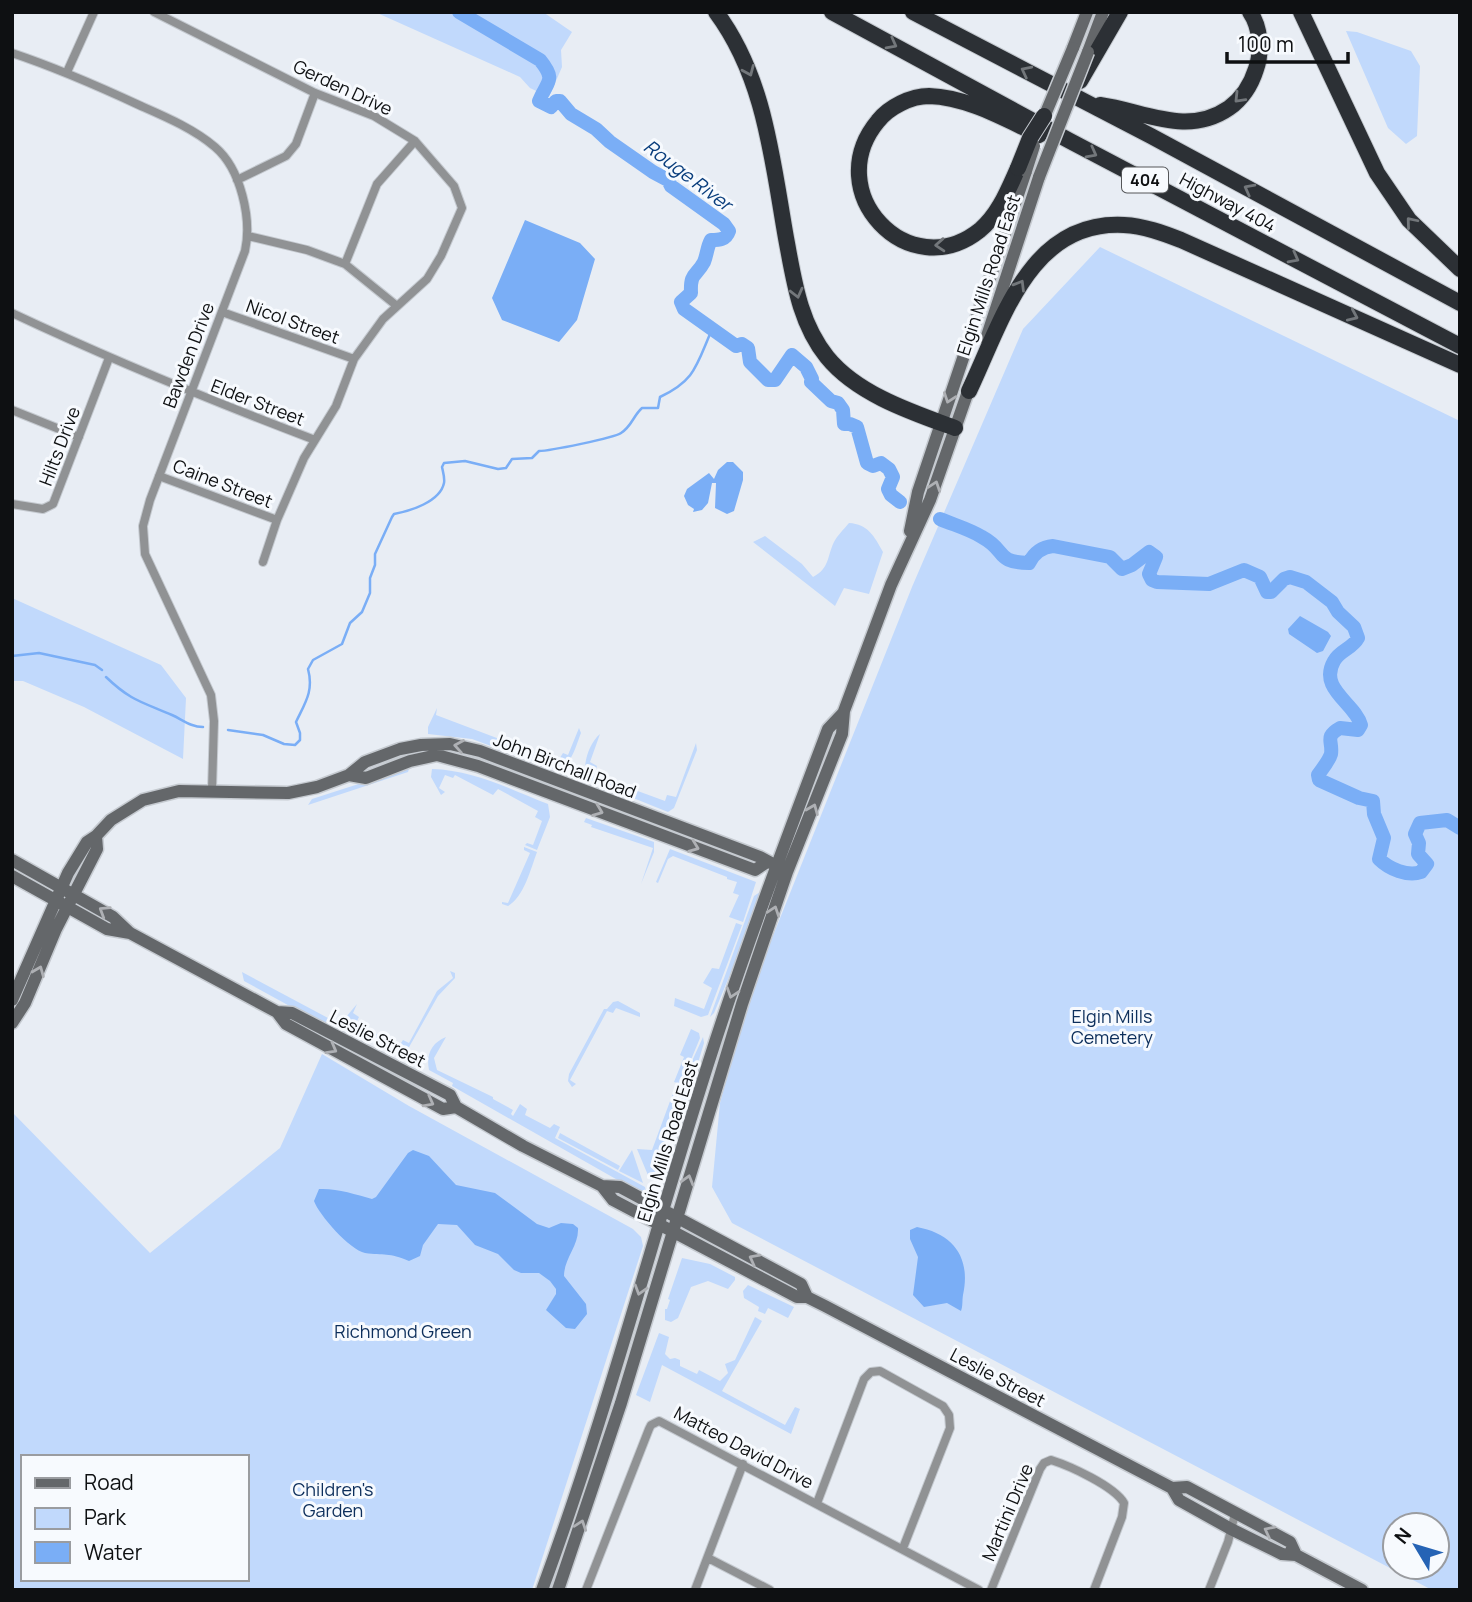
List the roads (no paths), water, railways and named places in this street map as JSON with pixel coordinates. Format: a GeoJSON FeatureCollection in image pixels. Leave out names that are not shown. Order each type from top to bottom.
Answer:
{"type":"FeatureCollection","features":[{"type":"Feature","properties":{"kind":"highway"},"geometry":{"type":"LineString","coordinates":[[716,12],[742,55],[758,93],[766,124],[795,290],[814,339],[828,358],[862,386],[889,401],[948,425]]}},
{"type":"Feature","properties":{"kind":"highway","name":"Highway 404"},"geometry":{"type":"LineString","coordinates":[[832,12],[1070,141],[1460,346]]}},
{"type":"Feature","properties":{"kind":"highway","name":"Highway 404"},"geometry":{"type":"LineString","coordinates":[[913,12],[1460,303]]}},
{"type":"Feature","properties":{"kind":"highway"},"geometry":{"type":"LineString","coordinates":[[1070,95],[1084,76],[1090,55],[1120,12]]}},
{"type":"Feature","properties":{"kind":"highway"},"geometry":{"type":"LineString","coordinates":[[1087,103],[1187,123],[1214,118],[1234,104],[1251,86],[1258,63],[1259,39],[1250,12]]}},
{"type":"Feature","properties":{"kind":"highway"},"geometry":{"type":"LineString","coordinates":[[1301,12],[1377,173],[1409,220],[1460,270]]}},
{"type":"Feature","properties":{"kind":"highway"},"geometry":{"type":"LineString","coordinates":[[1044,116],[1030,138],[1022,169],[996,213],[981,229],[957,243],[943,246],[915,244],[887,231],[877,222],[863,199],[858,176],[861,150],[869,132],[883,114],[915,98],[950,98],[980,108],[1049,139],[1070,141]]}},
{"type":"Feature","properties":{"kind":"highway"},"geometry":{"type":"LineString","coordinates":[[969,391],[1014,294],[1032,267],[1047,251],[1066,238],[1089,228],[1106,225],[1150,229],[1181,240],[1460,365]]}},
{"type":"Feature","properties":{"kind":"main road"},"geometry":{"type":"LineString","coordinates":[[1044,116],[1087,12]]}},
{"type":"Feature","properties":{"kind":"main road"},"geometry":{"type":"LineString","coordinates":[[1090,55],[1103,12]]}},
{"type":"Feature","properties":{"kind":"main road","name":"Elgin Mills Road East"},"geometry":{"type":"LineString","coordinates":[[542,1590],[603,1414],[659,1224],[753,928],[777,867],[842,734],[844,711],[906,548],[918,492],[948,425],[969,391],[1039,177],[1070,95]]}},
{"type":"Feature","properties":{"kind":"main road","name":"Elgin Mills Road East"},"geometry":{"type":"LineString","coordinates":[[948,425],[1022,169]]}},
{"type":"Feature","properties":{"kind":"main road","name":"John Birchall Road"},"geometry":{"type":"LineString","coordinates":[[12,1000],[61,888],[87,842],[111,820],[143,800],[179,790],[288,793],[317,787],[349,775],[366,778],[410,761],[437,755],[478,766],[755,870],[777,867]]}},
{"type":"Feature","properties":{"kind":"main road"},"geometry":{"type":"LineString","coordinates":[[12,1023],[25,1003],[56,929],[97,849],[96,836]]}},
{"type":"Feature","properties":{"kind":"main road","name":"Leslie Street"},"geometry":{"type":"LineString","coordinates":[[12,860],[113,917],[130,933],[277,1012],[286,1024],[384,1078],[443,1109],[456,1107],[523,1146],[602,1186],[620,1187],[801,1284],[807,1297]]}},
{"type":"Feature","properties":{"kind":"main road","name":"Elgin Mills Road East"},"geometry":{"type":"LineString","coordinates":[[558,1590],[614,1426],[678,1218],[742,1004],[777,867]]}},
{"type":"Feature","properties":{"kind":"main road","name":"Leslie Street"},"geometry":{"type":"LineString","coordinates":[[12,876],[107,929],[130,933]]}},
{"type":"Feature","properties":{"kind":"main road","name":"Leslie Street"},"geometry":{"type":"LineString","coordinates":[[602,1186],[613,1200],[797,1297],[807,1297],[1172,1488],[1187,1487],[1290,1542],[1296,1555]]}},
{"type":"Feature","properties":{"kind":"main road","name":"Leslie Street"},"geometry":{"type":"LineString","coordinates":[[1172,1488],[1179,1500],[1231,1529],[1282,1555],[1296,1555],[1362,1590]]}},
{"type":"Feature","properties":{"kind":"street"},"geometry":{"type":"LineString","coordinates":[[67,72],[94,12]]}},
{"type":"Feature","properties":{"kind":"street","name":"Gerden Drive"},"geometry":{"type":"LineString","coordinates":[[154,12],[315,93],[374,116],[415,141],[454,186],[462,208],[441,256],[427,279],[383,319],[354,359],[336,406],[315,440],[277,520],[263,562]]}},
{"type":"Feature","properties":{"kind":"street","name":"Bawden Drive"},"geometry":{"type":"LineString","coordinates":[[12,53],[67,72],[178,123],[217,148],[242,188],[248,236],[245,251],[159,475],[144,526],[145,554],[211,695],[214,721],[212,790]]}},
{"type":"Feature","properties":{"kind":"street"},"geometry":{"type":"LineString","coordinates":[[237,180],[286,156],[296,144],[315,93]]}},
{"type":"Feature","properties":{"kind":"street"},"geometry":{"type":"LineString","coordinates":[[345,264],[377,184],[415,141]]}},
{"type":"Feature","properties":{"kind":"street"},"geometry":{"type":"LineString","coordinates":[[248,236],[307,250],[345,264],[397,306]]}},
{"type":"Feature","properties":{"kind":"street","name":"Nicol Street"},"geometry":{"type":"LineString","coordinates":[[222,312],[354,359]]}},
{"type":"Feature","properties":{"kind":"street","name":"Elder Street"},"geometry":{"type":"LineString","coordinates":[[12,313],[191,393],[315,440]]}},
{"type":"Feature","properties":{"kind":"street","name":"Hilts Drive"},"geometry":{"type":"LineString","coordinates":[[12,504],[43,509],[51,507],[109,358]]}},
{"type":"Feature","properties":{"kind":"street"},"geometry":{"type":"LineString","coordinates":[[12,410],[79,437]]}},
{"type":"Feature","properties":{"kind":"street","name":"Caine Street"},"geometry":{"type":"LineString","coordinates":[[159,475],[277,520]]}},
{"type":"Feature","properties":{"kind":"street"},"geometry":{"type":"LineString","coordinates":[[817,1503],[864,1379],[871,1372],[880,1371],[943,1406],[949,1415],[950,1428],[903,1548]]}},
{"type":"Feature","properties":{"kind":"street","name":"Matteo David Drive"},"geometry":{"type":"LineString","coordinates":[[586,1590],[651,1425],[662,1421],[979,1590]]}},
{"type":"Feature","properties":{"kind":"street","name":"Martini Drive"},"geometry":{"type":"LineString","coordinates":[[992,1590],[1040,1469],[1046,1461],[1052,1460],[1100,1483],[1124,1503],[1122,1517],[1094,1590]]}},
{"type":"Feature","properties":{"kind":"street"},"geometry":{"type":"LineString","coordinates":[[695,1590],[743,1464]]}},
{"type":"Feature","properties":{"kind":"street"},"geometry":{"type":"LineString","coordinates":[[1209,1590],[1235,1514]]}},
{"type":"Feature","properties":{"kind":"street"},"geometry":{"type":"LineString","coordinates":[[708,1558],[770,1590]]}},
{"type":"Feature","properties":{"kind":"water"},"geometry":{"type":"Polygon","coordinates":[[[525,220],[580,243],[595,259],[577,320],[559,342],[502,320],[492,298],[525,220]]]}},
{"type":"Feature","properties":{"kind":"water"},"geometry":{"type":"Polygon","coordinates":[[[727,462],[733,462],[743,472],[734,511],[727,514],[715,508],[716,483],[712,483],[708,503],[702,510],[693,512],[694,509],[688,505],[684,496],[687,489],[709,473],[714,479],[718,470],[727,462]]]}},
{"type":"Feature","properties":{"kind":"water"},"geometry":{"type":"Polygon","coordinates":[[[1300,616],[1331,636],[1323,651],[1317,653],[1289,634],[1288,629],[1300,616]]]}},
{"type":"Feature","properties":{"kind":"water"},"geometry":{"type":"Polygon","coordinates":[[[413,1150],[429,1156],[456,1185],[495,1193],[537,1224],[549,1228],[561,1223],[573,1224],[578,1228],[564,1276],[586,1304],[587,1314],[575,1329],[566,1328],[546,1310],[556,1294],[550,1281],[539,1273],[521,1273],[514,1270],[498,1254],[475,1245],[457,1225],[438,1224],[423,1245],[420,1256],[409,1261],[391,1255],[365,1253],[351,1246],[322,1215],[314,1201],[319,1189],[339,1190],[372,1199],[413,1150]]]}},
{"type":"Feature","properties":{"kind":"water"},"geometry":{"type":"Polygon","coordinates":[[[917,1227],[941,1235],[957,1250],[962,1259],[965,1282],[961,1311],[947,1303],[924,1307],[913,1295],[918,1257],[910,1239],[910,1230],[917,1227]]]}},
{"type":"Feature","properties":{"kind":"waterway","name":"Rouge River"},"geometry":{"type":"LineString","coordinates":[[459,12],[540,60],[548,72],[549,81],[539,101],[551,107],[556,101],[560,101],[571,114],[668,180],[671,186],[724,224],[728,234],[722,239],[711,240],[704,262],[693,278],[691,293],[681,302],[684,309],[736,346],[742,344],[748,348],[750,362],[768,380],[775,380],[792,355],[806,367],[811,382],[843,410],[844,424],[857,427],[867,463],[873,466],[881,463],[889,469],[893,477],[888,489],[900,502]]}},
{"type":"Feature","properties":{"kind":"waterway"},"geometry":{"type":"LineString","coordinates":[[228,730],[263,735],[284,744],[295,745],[300,740],[296,722],[309,690],[308,669],[313,660],[342,644],[350,623],[362,612],[370,593],[375,554],[392,517],[424,504],[437,495],[444,483],[444,463],[465,461],[498,469],[506,468],[512,459],[532,458],[539,451],[581,444],[621,433],[642,408],[658,408],[660,397],[687,379],[714,331]]}},
{"type":"Feature","properties":{"kind":"waterway","name":"Rouge River"},"geometry":{"type":"LineString","coordinates":[[940,519],[977,534],[990,542],[1006,558],[1018,562],[1029,563],[1039,551],[1053,546],[1110,557],[1122,569],[1149,552],[1156,557],[1149,574],[1152,580],[1157,582],[1209,584],[1244,570],[1260,577],[1267,592],[1271,592],[1284,579],[1290,577],[1306,582],[1332,602],[1338,612],[1354,627],[1358,638],[1337,657],[1330,671],[1334,688],[1361,725],[1358,730],[1340,728],[1332,734],[1331,754],[1318,775],[1319,780],[1359,798],[1373,801],[1374,814],[1384,838],[1379,859],[1399,871],[1421,872],[1427,864],[1418,854],[1419,843],[1415,834],[1420,823],[1447,820],[1460,828]]}},
{"type":"Feature","properties":{"kind":"waterway"},"geometry":{"type":"LineString","coordinates":[[12,656],[39,653],[95,665],[102,670]]}},
{"type":"Feature","properties":{"kind":"waterway"},"geometry":{"type":"LineString","coordinates":[[106,677],[137,700],[191,725],[203,727]]}},
{"type":"Feature","properties":{"kind":"park label","name":"Elgin Mills Cemetery"},"geometry":{"type":"Point","coordinates":[1112,1026]}},
{"type":"Feature","properties":{"kind":"park label","name":"Richmond Green"},"geometry":{"type":"Point","coordinates":[403,1331]}},
{"type":"Feature","properties":{"kind":"park label","name":"Children's Garden"},"geometry":{"type":"Point","coordinates":[333,1499]}}]}
